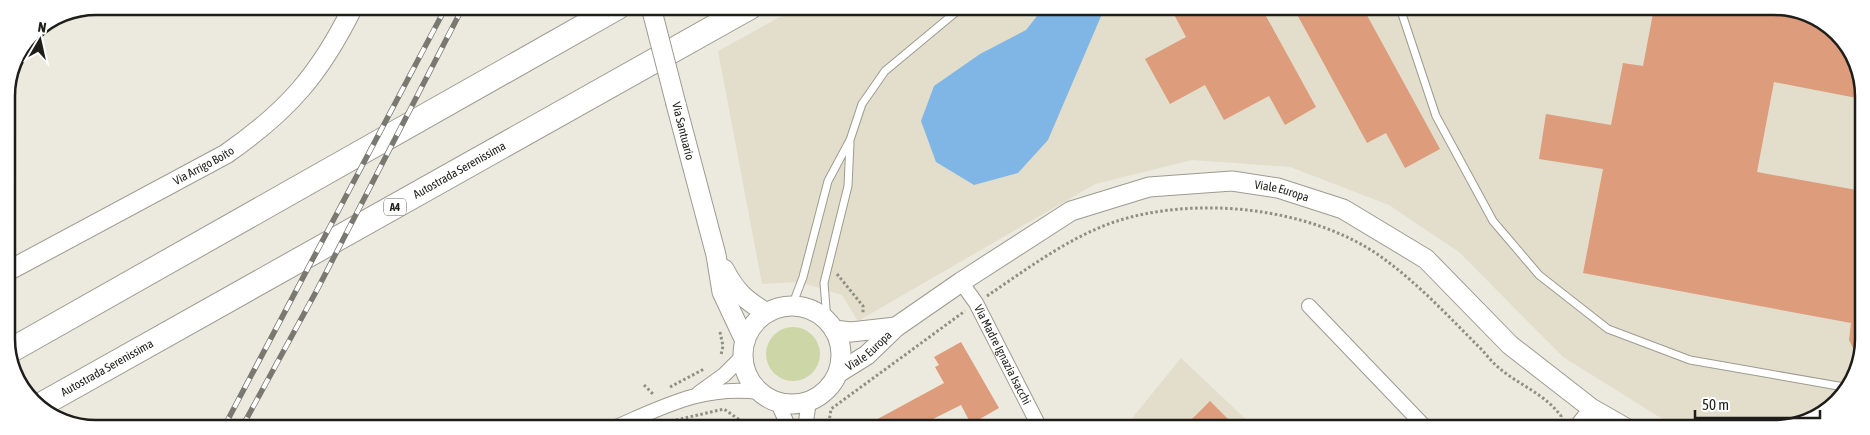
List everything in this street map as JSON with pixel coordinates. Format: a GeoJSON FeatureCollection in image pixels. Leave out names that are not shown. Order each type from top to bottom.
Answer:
{"type":"FeatureCollection","features":[{"type":"Feature","properties":{"kind":"highway"},"geometry":{"type":"LineString","coordinates":[[16,347],[604,15]]}},
{"type":"Feature","properties":{"kind":"highway","name":"Autostrada Serenissima"},"geometry":{"type":"LineString","coordinates":[[46,402],[736,15]]}},
{"type":"Feature","properties":{"kind":"street","name":"Via Arrigo Boito"},"geometry":{"type":"LineString","coordinates":[[15,268],[226,154],[258,132],[290,103],[321,64],[348,15]]}},
{"type":"Feature","properties":{"kind":"street","name":"Via Santuario"},"geometry":{"type":"LineString","coordinates":[[653,15],[716,255],[722,292],[744,348],[745,369],[751,382],[760,392],[777,401],[793,404],[810,401]]}},
{"type":"Feature","properties":{"kind":"street","name":"Viale Europa"},"geometry":{"type":"LineString","coordinates":[[838,373],[867,355],[896,327],[961,282],[1071,211],[1149,187],[1232,181],[1278,188],[1343,209],[1426,259],[1510,345],[1590,408],[1612,420]]}},
{"type":"Feature","properties":{"kind":"street","name":"Via Santuario"},"geometry":{"type":"LineString","coordinates":[[716,255],[734,289],[746,300],[767,313]]}},
{"type":"Feature","properties":{"kind":"street","name":"Via Madre Ignazia Isacchi"},"geometry":{"type":"LineString","coordinates":[[961,282],[976,303],[1036,420]]}},
{"type":"Feature","properties":{"kind":"street"},"geometry":{"type":"LineString","coordinates":[[634,420],[698,394],[724,375],[744,348],[754,325],[767,313],[779,308],[792,306],[805,308],[831,325],[840,351],[838,373],[831,385],[810,401],[806,420]]}},
{"type":"Feature","properties":{"kind":"street"},"geometry":{"type":"LineString","coordinates":[[1309,306],[1418,420]]}},
{"type":"Feature","properties":{"kind":"street","name":"Viale Europa"},"geometry":{"type":"LineString","coordinates":[[831,325],[851,332],[896,327]]}},
{"type":"Feature","properties":{"kind":"street"},"geometry":{"type":"LineString","coordinates":[[698,394],[742,390],[760,392]]}},
{"type":"Feature","properties":{"kind":"street"},"geometry":{"type":"LineString","coordinates":[[777,401],[785,420]]}},
{"type":"Feature","properties":{"kind":"street"},"geometry":{"type":"LineString","coordinates":[[1581,420],[1590,408]]}},
{"type":"Feature","properties":{"kind":"lane"},"geometry":{"type":"LineString","coordinates":[[792,306],[803,277],[828,181],[850,140],[862,104],[885,71],[952,15]]}},
{"type":"Feature","properties":{"kind":"lane"},"geometry":{"type":"LineString","coordinates":[[1402,15],[1436,116],[1493,221],[1539,275],[1608,328],[1690,360],[1838,387]]}},
{"type":"Feature","properties":{"kind":"lane"},"geometry":{"type":"LineString","coordinates":[[831,325],[824,283],[848,186],[850,140]]}},
{"type":"Feature","properties":{"kind":"path"},"geometry":{"type":"LineString","coordinates":[[829,420],[831,409],[976,303],[1065,244],[1114,222],[1156,212],[1193,208],[1246,210],[1303,221],[1343,233],[1380,256],[1426,293],[1499,368],[1552,404],[1561,416],[1560,420]]}},
{"type":"Feature","properties":{"kind":"path"},"geometry":{"type":"LineString","coordinates":[[644,385],[652,395],[661,392]]}},
{"type":"Feature","properties":{"kind":"shaded area"},"geometry":{"type":"Polygon","coordinates":[[[783,15],[1774,15],[1805,21],[1823,32],[1838,47],[1851,70],[1853,80],[1855,96],[1855,339],[1851,365],[1835,392],[1815,409],[1805,414],[1779,420],[1664,420],[1563,357],[1459,252],[1389,205],[1290,167],[1192,160],[1095,184],[858,321],[842,295],[800,282],[762,284],[718,51],[783,15]]]}},
{"type":"Feature","properties":{"kind":"shaded area"},"geometry":{"type":"Polygon","coordinates":[[[1181,358],[1247,420],[1131,420],[1181,358]]]}},
{"type":"Feature","properties":{"kind":"green space"},"geometry":{"type":"Polygon","coordinates":[[[793,327],[803,329],[812,335],[818,344],[820,354],[818,364],[812,373],[803,379],[793,381],[783,379],[774,373],[768,364],[766,354],[768,344],[774,335],[783,329],[793,327]]]}},
{"type":"Feature","properties":{"kind":"water"},"geometry":{"type":"Polygon","coordinates":[[[1038,15],[1102,15],[1048,140],[1018,173],[974,185],[936,162],[921,121],[934,86],[980,54],[1026,30],[1038,15]]]}},
{"type":"Feature","properties":{"kind":"building"},"geometry":{"type":"Polygon","coordinates":[[[1174,15],[1265,15],[1316,107],[1285,125],[1269,96],[1224,120],[1205,85],[1170,104],[1145,59],[1186,37],[1174,15]]]}},
{"type":"Feature","properties":{"kind":"building"},"geometry":{"type":"Polygon","coordinates":[[[1297,15],[1367,15],[1440,149],[1405,168],[1386,133],[1367,143],[1297,15]]]}},
{"type":"Feature","properties":{"kind":"building"},"geometry":{"type":"Polygon","coordinates":[[[1653,15],[1774,15],[1790,17],[1815,26],[1838,47],[1851,70],[1855,98],[1774,82],[1757,172],[1855,190],[1854,350],[1849,340],[1851,323],[1583,273],[1603,169],[1539,159],[1546,114],[1611,125],[1623,63],[1643,66],[1653,15]]]}},
{"type":"Feature","properties":{"kind":"building"},"geometry":{"type":"Polygon","coordinates":[[[961,342],[999,408],[978,420],[969,420],[961,405],[931,420],[876,420],[944,383],[935,367],[939,365],[934,357],[961,342]]]}},
{"type":"Feature","properties":{"kind":"building"},"geometry":{"type":"Polygon","coordinates":[[[1210,401],[1229,420],[1191,420],[1210,401]]]}},
{"type":"Feature","properties":{"kind":"railway"},"geometry":{"type":"LineString","coordinates":[[228,420],[442,15]]}},
{"type":"Feature","properties":{"kind":"railway"},"geometry":{"type":"LineString","coordinates":[[246,420],[317,290],[459,15]]}}]}
